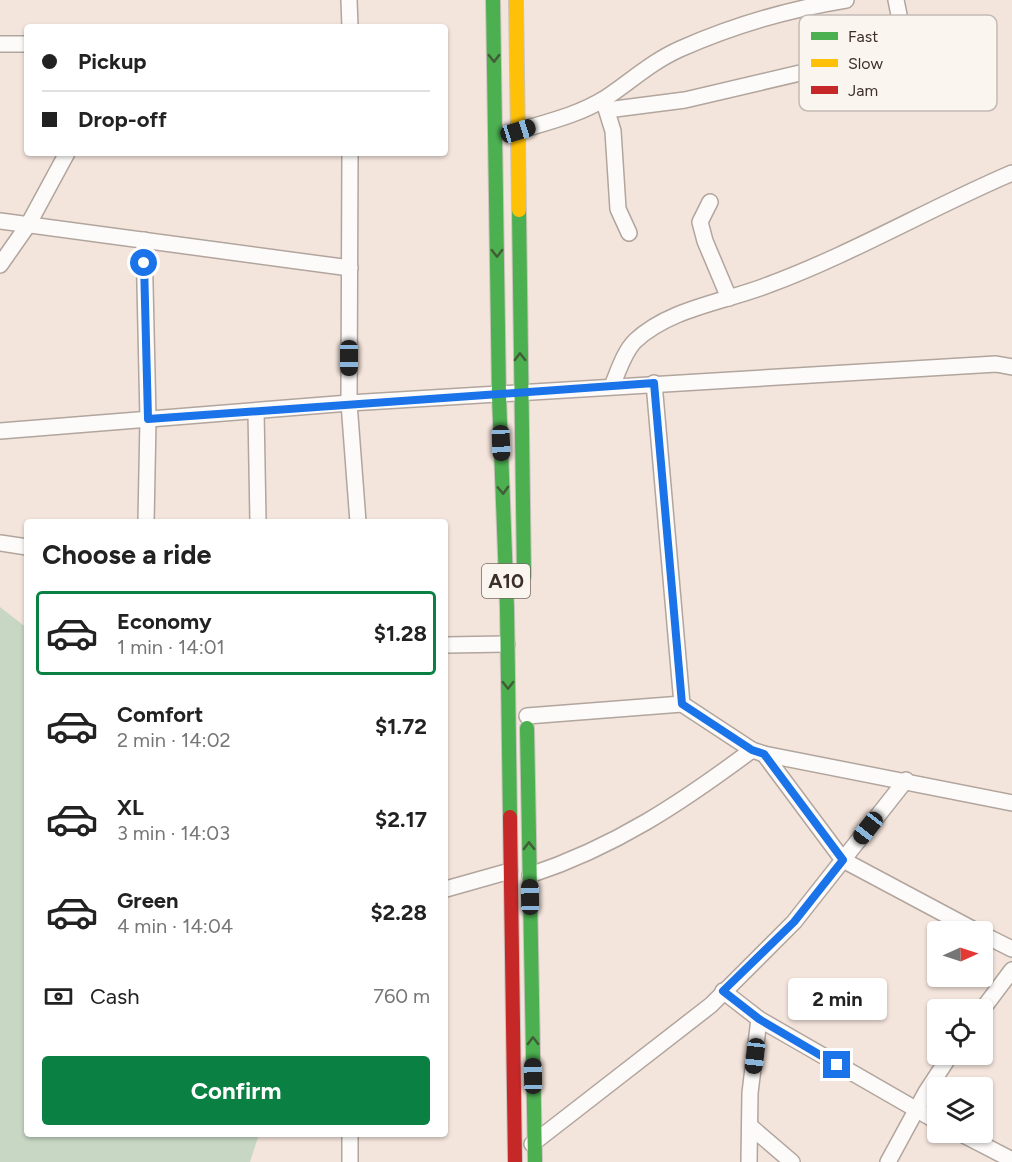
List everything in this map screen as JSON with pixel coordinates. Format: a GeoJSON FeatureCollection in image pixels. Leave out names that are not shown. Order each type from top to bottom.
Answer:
{"type":"FeatureCollection","features":[{"type":"Feature","properties":{"kind":"highway","name":"A10"},"geometry":{"type":"LineString","coordinates":[[493,0],[515,1158]]}},
{"type":"Feature","properties":{"kind":"highway","name":"A10"},"geometry":{"type":"LineString","coordinates":[[516,0],[524,596]]}},
{"type":"Feature","properties":{"kind":"highway"},"geometry":{"type":"LineString","coordinates":[[527,710],[535,1162]]}},
{"type":"Feature","properties":{"kind":"street"},"geometry":{"type":"LineString","coordinates":[[349,0],[350,24]]}},
{"type":"Feature","properties":{"kind":"street"},"geometry":{"type":"LineString","coordinates":[[605,105],[641,70],[680,49],[813,5],[846,0]]}},
{"type":"Feature","properties":{"kind":"street"},"geometry":{"type":"LineString","coordinates":[[896,0],[899,15]]}},
{"type":"Feature","properties":{"kind":"street"},"geometry":{"type":"LineString","coordinates":[[0,44],[24,44]]}},
{"type":"Feature","properties":{"kind":"street"},"geometry":{"type":"LineString","coordinates":[[518,131],[605,105],[685,100],[799,73]]}},
{"type":"Feature","properties":{"kind":"street"},"geometry":{"type":"LineString","coordinates":[[605,105],[613,131],[618,209],[629,233]]}},
{"type":"Feature","properties":{"kind":"street"},"geometry":{"type":"LineString","coordinates":[[0,265],[28,225],[64,156]]}},
{"type":"Feature","properties":{"kind":"street"},"geometry":{"type":"LineString","coordinates":[[350,156],[349,403],[358,519]]}},
{"type":"Feature","properties":{"kind":"street"},"geometry":{"type":"LineString","coordinates":[[612,386],[634,342],[663,323],[768,286],[863,245],[1012,172]]}},
{"type":"Feature","properties":{"kind":"street"},"geometry":{"type":"LineString","coordinates":[[710,202],[700,222],[729,298]]}},
{"type":"Feature","properties":{"kind":"street"},"geometry":{"type":"LineString","coordinates":[[0,221],[350,268]]}},
{"type":"Feature","properties":{"kind":"street"},"geometry":{"type":"LineString","coordinates":[[144,240],[148,419],[146,519]]}},
{"type":"Feature","properties":{"kind":"street"},"geometry":{"type":"LineString","coordinates":[[0,431],[349,403],[499,396],[654,383],[996,364],[1012,360]]}},
{"type":"Feature","properties":{"kind":"street"},"geometry":{"type":"LineString","coordinates":[[996,364],[1012,367]]}},
{"type":"Feature","properties":{"kind":"street"},"geometry":{"type":"LineString","coordinates":[[654,383],[682,704]]}},
{"type":"Feature","properties":{"kind":"street"},"geometry":{"type":"LineString","coordinates":[[256,411],[258,519]]}},
{"type":"Feature","properties":{"kind":"street"},"geometry":{"type":"LineString","coordinates":[[0,543],[24,547]]}},
{"type":"Feature","properties":{"kind":"street"},"geometry":{"type":"LineString","coordinates":[[448,645],[507,644]]}},
{"type":"Feature","properties":{"kind":"street"},"geometry":{"type":"LineString","coordinates":[[527,710],[682,704],[758,752],[843,860],[957,921]]}},
{"type":"Feature","properties":{"kind":"street"},"geometry":{"type":"LineString","coordinates":[[530,875],[572,861],[623,837],[758,752],[1012,803]]}},
{"type":"Feature","properties":{"kind":"street"},"geometry":{"type":"LineString","coordinates":[[515,1158],[711,1005],[794,922],[906,780]]}},
{"type":"Feature","properties":{"kind":"street"},"geometry":{"type":"LineString","coordinates":[[448,888],[510,871]]}},
{"type":"Feature","properties":{"kind":"street"},"geometry":{"type":"LineString","coordinates":[[993,940],[1012,949]]}},
{"type":"Feature","properties":{"kind":"street"},"geometry":{"type":"LineString","coordinates":[[990,999],[1012,970]]}},
{"type":"Feature","properties":{"kind":"street"},"geometry":{"type":"LineString","coordinates":[[723,991],[759,1019],[927,1117]]}},
{"type":"Feature","properties":{"kind":"street"},"geometry":{"type":"LineString","coordinates":[[749,1162],[750,1093],[759,1019]]}},
{"type":"Feature","properties":{"kind":"street"},"geometry":{"type":"LineString","coordinates":[[888,1162],[915,1111],[944,1065]]}},
{"type":"Feature","properties":{"kind":"street"},"geometry":{"type":"LineString","coordinates":[[750,1126],[792,1162]]}},
{"type":"Feature","properties":{"kind":"street"},"geometry":{"type":"LineString","coordinates":[[350,1137],[350,1162]]}},
{"type":"Feature","properties":{"kind":"street"},"geometry":{"type":"LineString","coordinates":[[979,1143],[1012,1160]]}},
{"type":"Feature","properties":{"kind":"green space"},"geometry":{"type":"Polygon","coordinates":[[[0,607],[24,626],[24,1137],[258,1137],[250,1162],[0,1162],[0,607]]]}},
{"type":"Feature","properties":{"kind":"traffic: fast"},"geometry":{"type":"LineString","coordinates":[[493,0],[499,396],[507,608],[510,817]]}},
{"type":"Feature","properties":{"kind":"traffic: fast"},"geometry":{"type":"LineString","coordinates":[[519,210],[524,576]]}},
{"type":"Feature","properties":{"kind":"traffic: fast"},"geometry":{"type":"LineString","coordinates":[[527,728],[535,1162]]}},
{"type":"Feature","properties":{"kind":"traffic: slow"},"geometry":{"type":"LineString","coordinates":[[516,0],[519,210]]}},
{"type":"Feature","properties":{"kind":"traffic: jam"},"geometry":{"type":"LineString","coordinates":[[510,817],[515,1162]]}},
{"type":"Feature","properties":{"kind":"route"},"geometry":{"type":"LineString","coordinates":[[144,263],[148,419],[349,403],[499,396],[654,383],[682,704],[752,750],[764,754],[843,860],[794,922],[723,991],[759,1019],[837,1065]]}}]}
